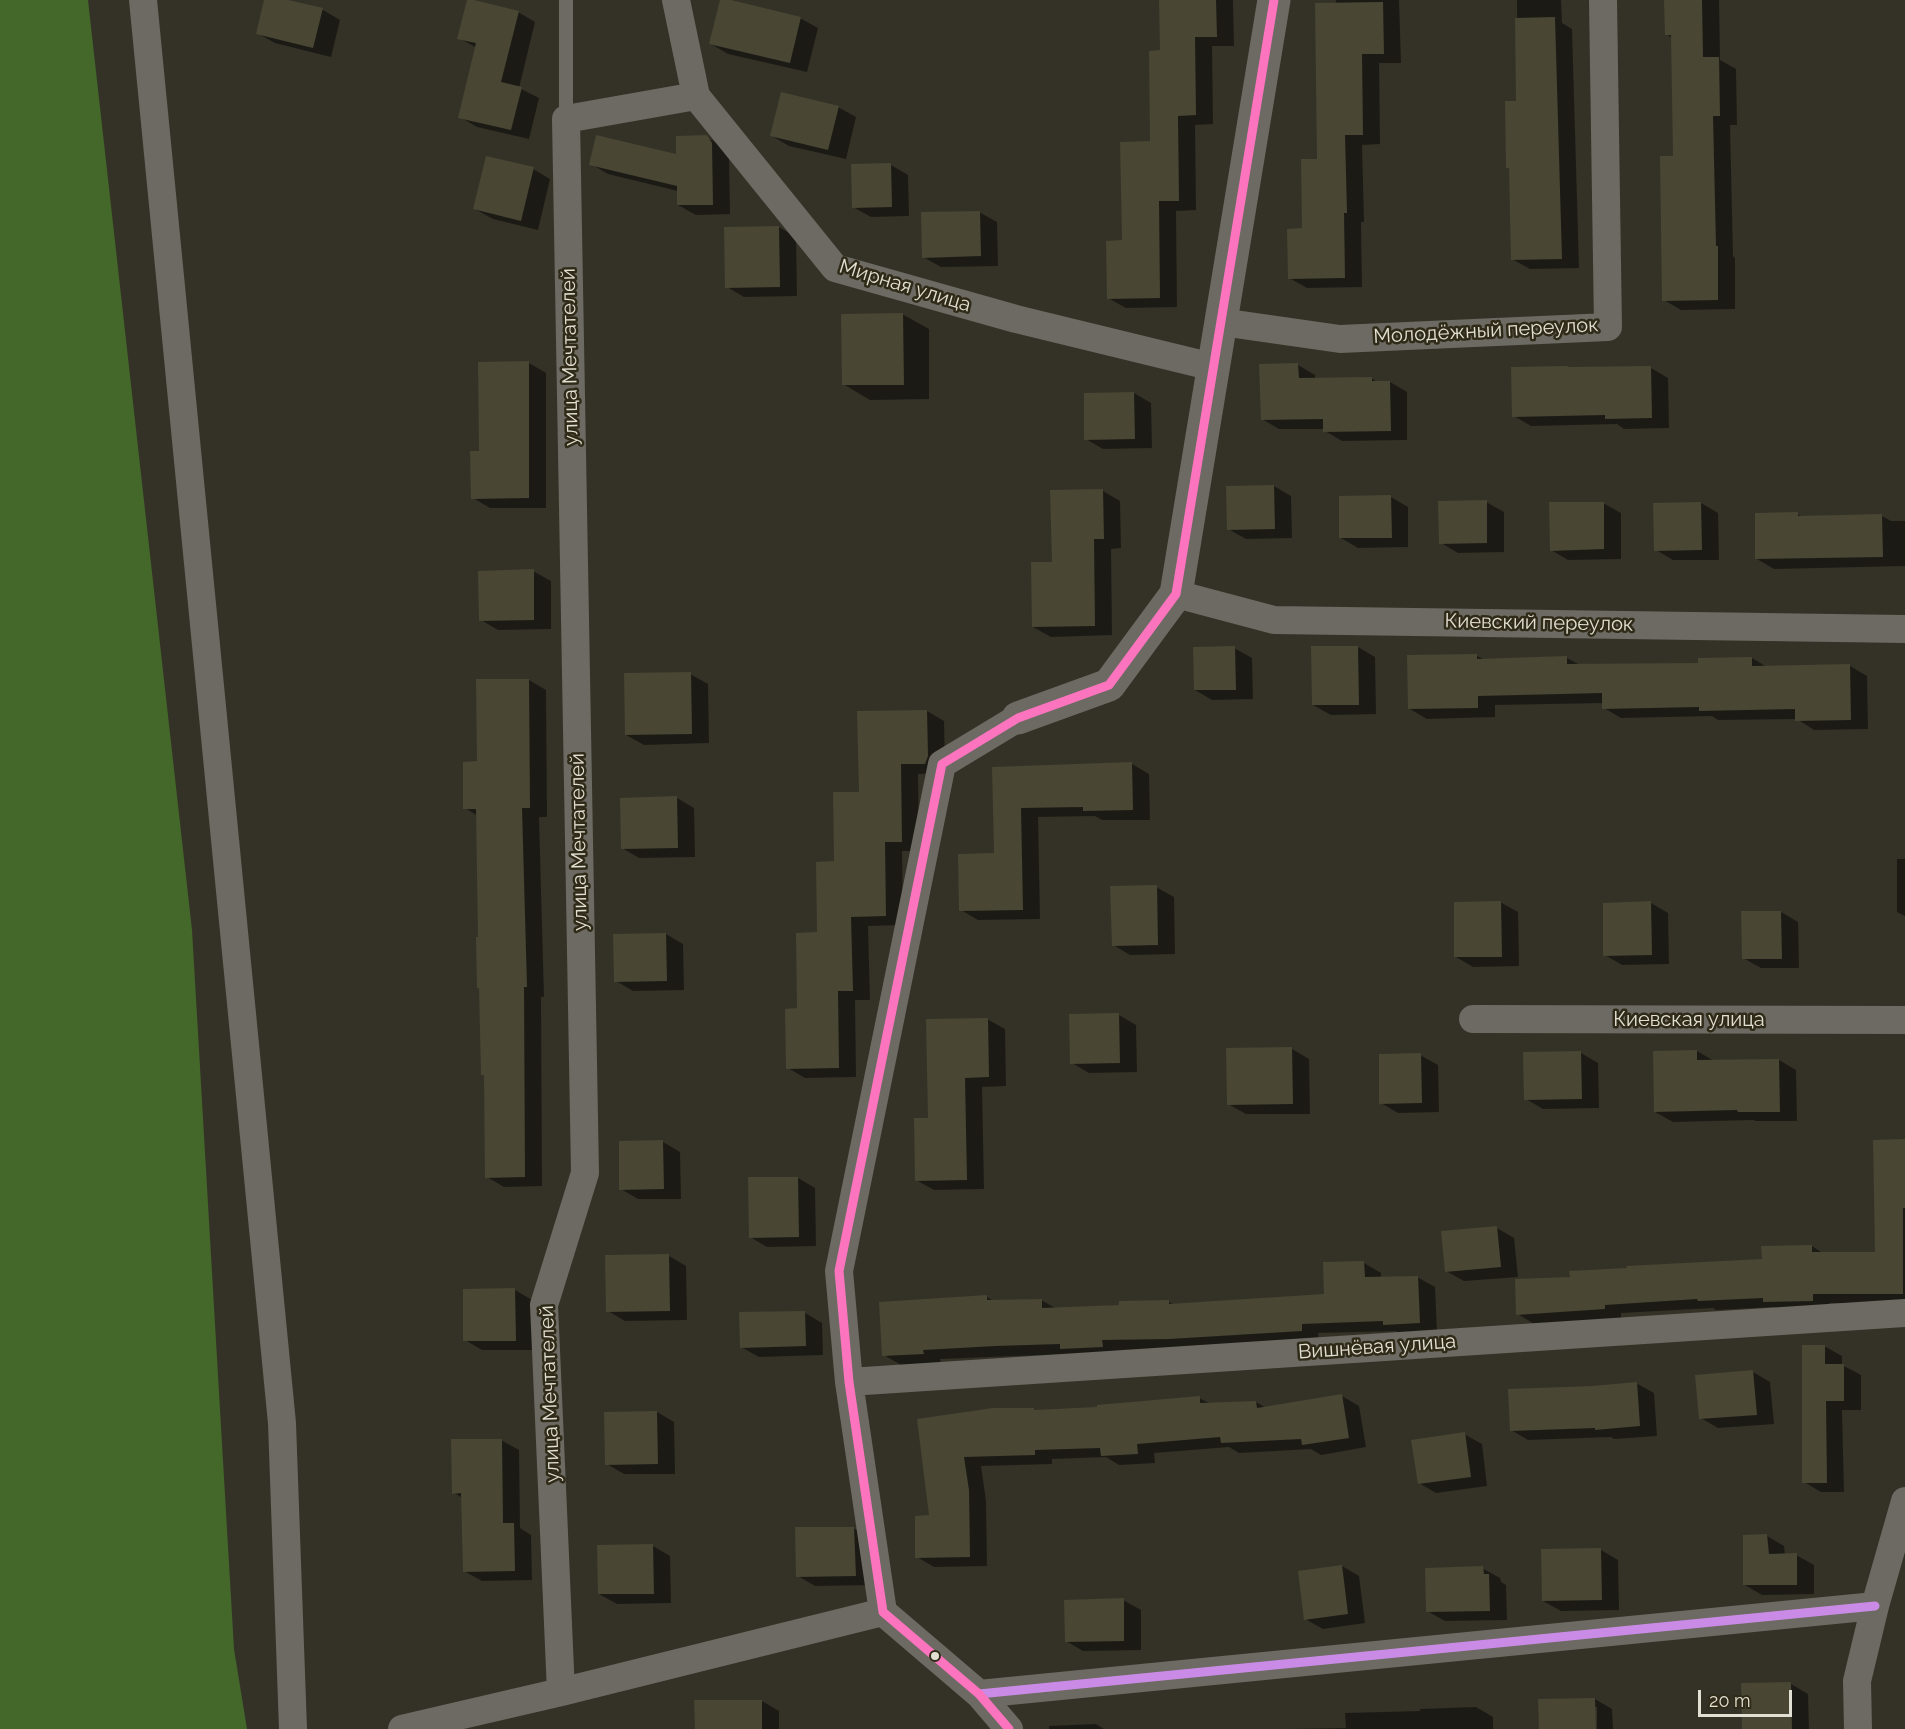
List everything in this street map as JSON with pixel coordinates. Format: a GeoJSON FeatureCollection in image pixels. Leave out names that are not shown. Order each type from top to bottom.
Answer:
{"type":"FeatureCollection","features":[{"type":"Feature","properties":{"kind":"street"},"geometry":{"type":"LineString","coordinates":[[142,0],[282,1423],[293,1729]]}},
{"type":"Feature","properties":{"kind":"street","name":"Мирная улица"},"geometry":{"type":"LineString","coordinates":[[676,0],[696,96],[835,268],[1016,319],[1213,367]]}},
{"type":"Feature","properties":{"kind":"street"},"geometry":{"type":"LineString","coordinates":[[1009,1729],[979,1694],[883,1612],[849,1382],[839,1270],[942,764],[1018,718],[1109,685],[1176,594],[1274,0]]}},
{"type":"Feature","properties":{"kind":"street","name":"Молодёжный переулок"},"geometry":{"type":"LineString","coordinates":[[1221,322],[1340,339],[1608,327],[1603,0]]}},
{"type":"Feature","properties":{"kind":"street"},"geometry":{"type":"LineString","coordinates":[[566,119],[696,96]]}},
{"type":"Feature","properties":{"kind":"street","name":"улица Мечтателей"},"geometry":{"type":"LineString","coordinates":[[561,1692],[544,1305],[585,1173],[566,119]]}},
{"type":"Feature","properties":{"kind":"street","name":"Киевский переулок"},"geometry":{"type":"LineString","coordinates":[[1176,594],[1274,620],[1905,629]]}},
{"type":"Feature","properties":{"kind":"street","name":"Киевская улица"},"geometry":{"type":"LineString","coordinates":[[1473,1019],[1905,1020]]}},
{"type":"Feature","properties":{"kind":"street","name":"Вишнёвая улица"},"geometry":{"type":"LineString","coordinates":[[849,1382],[1905,1312]]}},
{"type":"Feature","properties":{"kind":"street"},"geometry":{"type":"LineString","coordinates":[[1858,1729],[1857,1681],[1875,1606],[1905,1501]]}},
{"type":"Feature","properties":{"kind":"street"},"geometry":{"type":"LineString","coordinates":[[979,1694],[1875,1606]]}},
{"type":"Feature","properties":{"kind":"street"},"geometry":{"type":"LineString","coordinates":[[402,1729],[883,1612]]}},
{"type":"Feature","properties":{"kind":"lane"},"geometry":{"type":"LineString","coordinates":[[566,0],[566,119]]}},
{"type":"Feature","properties":{"kind":"green space"},"geometry":{"type":"Polygon","coordinates":[[[0,0],[88,0],[192,930],[234,1649],[247,1729],[0,1729],[0,0]]]}},
{"type":"Feature","properties":{"kind":"building"},"geometry":{"type":"Polygon","coordinates":[[[264,0],[288,0],[323,8],[313,48],[256,34],[264,0]]]}},
{"type":"Feature","properties":{"kind":"building"},"geometry":{"type":"Polygon","coordinates":[[[467,0],[519,11],[501,82],[522,87],[511,130],[458,118],[476,43],[457,39],[467,0]]]}},
{"type":"Feature","properties":{"kind":"building"},"geometry":{"type":"Polygon","coordinates":[[[720,0],[731,0],[801,17],[790,63],[709,44],[720,0]]]}},
{"type":"Feature","properties":{"kind":"building"},"geometry":{"type":"Polygon","coordinates":[[[1159,0],[1216,0],[1217,37],[1195,37],[1196,115],[1178,116],[1179,201],[1159,201],[1160,298],[1107,299],[1106,241],[1122,240],[1120,142],[1150,141],[1149,51],[1160,50],[1159,0]]]}},
{"type":"Feature","properties":{"kind":"building"},"geometry":{"type":"Polygon","coordinates":[[[1664,0],[1702,0],[1703,57],[1719,57],[1720,116],[1713,116],[1718,300],[1662,301],[1660,156],[1673,156],[1671,35],[1665,35],[1664,0]]]}},
{"type":"Feature","properties":{"kind":"building"},"geometry":{"type":"Polygon","coordinates":[[[1383,2],[1384,54],[1362,54],[1363,135],[1345,135],[1347,213],[1344,213],[1345,278],[1288,279],[1287,229],[1302,228],[1301,159],[1317,159],[1315,3],[1383,2]]]}},
{"type":"Feature","properties":{"kind":"building"},"geometry":{"type":"Polygon","coordinates":[[[1555,17],[1562,259],[1511,260],[1505,101],[1516,101],[1515,18],[1555,17]]]}},
{"type":"Feature","properties":{"kind":"building"},"geometry":{"type":"Polygon","coordinates":[[[781,92],[839,106],[828,150],[770,136],[781,92]]]}},
{"type":"Feature","properties":{"kind":"building"},"geometry":{"type":"Polygon","coordinates":[[[596,135],[676,154],[676,136],[707,135],[712,143],[713,205],[677,205],[677,186],[589,165],[596,135]]]}},
{"type":"Feature","properties":{"kind":"building"},"geometry":{"type":"Polygon","coordinates":[[[486,156],[534,167],[521,221],[473,209],[486,156]]]}},
{"type":"Feature","properties":{"kind":"building"},"geometry":{"type":"Polygon","coordinates":[[[891,163],[892,207],[852,208],[851,164],[891,163]]]}},
{"type":"Feature","properties":{"kind":"building"},"geometry":{"type":"Polygon","coordinates":[[[980,211],[981,256],[922,258],[921,212],[980,211]]]}},
{"type":"Feature","properties":{"kind":"building"},"geometry":{"type":"Polygon","coordinates":[[[779,226],[780,287],[725,288],[724,227],[779,226]]]}},
{"type":"Feature","properties":{"kind":"building"},"geometry":{"type":"Polygon","coordinates":[[[903,313],[904,385],[842,385],[841,314],[903,313]]]}},
{"type":"Feature","properties":{"kind":"building"},"geometry":{"type":"Polygon","coordinates":[[[529,361],[529,498],[471,499],[470,451],[479,451],[478,362],[529,361]]]}},
{"type":"Feature","properties":{"kind":"building"},"geometry":{"type":"Polygon","coordinates":[[[1298,363],[1299,378],[1372,377],[1372,381],[1390,381],[1391,431],[1323,432],[1323,419],[1261,420],[1259,364],[1298,363]]]}},
{"type":"Feature","properties":{"kind":"building"},"geometry":{"type":"Polygon","coordinates":[[[1651,366],[1652,418],[1605,419],[1605,415],[1512,417],[1511,367],[1651,366]]]}},
{"type":"Feature","properties":{"kind":"building"},"geometry":{"type":"Polygon","coordinates":[[[1134,392],[1135,439],[1084,440],[1084,393],[1134,392]]]}},
{"type":"Feature","properties":{"kind":"building"},"geometry":{"type":"Polygon","coordinates":[[[1274,485],[1275,529],[1227,530],[1226,486],[1274,485]]]}},
{"type":"Feature","properties":{"kind":"building"},"geometry":{"type":"Polygon","coordinates":[[[1103,489],[1104,539],[1094,539],[1095,626],[1032,627],[1031,562],[1052,562],[1050,490],[1103,489]]]}},
{"type":"Feature","properties":{"kind":"building"},"geometry":{"type":"Polygon","coordinates":[[[1391,495],[1392,538],[1339,538],[1339,496],[1391,495]]]}},
{"type":"Feature","properties":{"kind":"building"},"geometry":{"type":"Polygon","coordinates":[[[1487,500],[1487,543],[1439,544],[1438,501],[1487,500]]]}},
{"type":"Feature","properties":{"kind":"building"},"geometry":{"type":"Polygon","coordinates":[[[1549,502],[1604,502],[1604,549],[1550,551],[1549,502]]]}},
{"type":"Feature","properties":{"kind":"building"},"geometry":{"type":"Polygon","coordinates":[[[1701,502],[1702,550],[1654,551],[1653,503],[1701,502]]]}},
{"type":"Feature","properties":{"kind":"building"},"geometry":{"type":"Polygon","coordinates":[[[1798,512],[1798,516],[1882,514],[1883,557],[1755,559],[1755,513],[1798,512]]]}},
{"type":"Feature","properties":{"kind":"building"},"geometry":{"type":"Polygon","coordinates":[[[534,569],[534,620],[479,621],[478,571],[534,569]]]}},
{"type":"Feature","properties":{"kind":"building"},"geometry":{"type":"Polygon","coordinates":[[[1235,646],[1236,690],[1194,690],[1193,647],[1235,646]]]}},
{"type":"Feature","properties":{"kind":"building"},"geometry":{"type":"Polygon","coordinates":[[[1311,646],[1358,646],[1359,705],[1312,705],[1311,646]]]}},
{"type":"Feature","properties":{"kind":"building"},"geometry":{"type":"Polygon","coordinates":[[[1477,654],[1477,659],[1567,656],[1567,664],[1698,663],[1698,658],[1752,657],[1752,666],[1850,664],[1851,720],[1795,721],[1795,709],[1699,711],[1699,707],[1602,709],[1602,693],[1478,696],[1478,708],[1408,709],[1407,655],[1477,654]]]}},
{"type":"Feature","properties":{"kind":"building"},"geometry":{"type":"Polygon","coordinates":[[[691,672],[692,734],[625,735],[624,673],[691,672]]]}},
{"type":"Feature","properties":{"kind":"building"},"geometry":{"type":"Polygon","coordinates":[[[476,679],[529,679],[530,808],[522,808],[527,987],[524,987],[525,1177],[485,1178],[484,1075],[481,1075],[479,988],[477,988],[476,809],[463,809],[463,762],[477,761],[476,679]]]}},
{"type":"Feature","properties":{"kind":"building"},"geometry":{"type":"Polygon","coordinates":[[[927,710],[928,756],[925,764],[901,764],[902,842],[885,842],[886,916],[851,917],[853,991],[838,991],[839,1068],[786,1069],[785,1009],[797,1008],[796,933],[817,932],[816,862],[834,861],[833,792],[859,792],[857,711],[927,710]]]}},
{"type":"Feature","properties":{"kind":"building"},"geometry":{"type":"Polygon","coordinates":[[[1132,762],[1133,810],[1083,811],[1083,807],[1021,808],[1023,910],[959,911],[958,854],[994,853],[992,767],[1132,762]]]}},
{"type":"Feature","properties":{"kind":"building"},"geometry":{"type":"Polygon","coordinates":[[[677,796],[678,848],[621,849],[620,798],[677,796]]]}},
{"type":"Feature","properties":{"kind":"building"},"geometry":{"type":"Polygon","coordinates":[[[1157,885],[1158,945],[1112,946],[1110,886],[1157,885]]]}},
{"type":"Feature","properties":{"kind":"building"},"geometry":{"type":"Polygon","coordinates":[[[1501,901],[1502,957],[1454,957],[1454,902],[1501,901]]]}},
{"type":"Feature","properties":{"kind":"building"},"geometry":{"type":"Polygon","coordinates":[[[1651,901],[1652,955],[1603,956],[1603,903],[1651,901]]]}},
{"type":"Feature","properties":{"kind":"building"},"geometry":{"type":"Polygon","coordinates":[[[1741,911],[1781,911],[1782,959],[1742,959],[1741,911]]]}},
{"type":"Feature","properties":{"kind":"building"},"geometry":{"type":"Polygon","coordinates":[[[666,933],[667,981],[614,982],[613,934],[666,933]]]}},
{"type":"Feature","properties":{"kind":"building"},"geometry":{"type":"Polygon","coordinates":[[[1119,1013],[1120,1063],[1070,1064],[1069,1014],[1119,1013]]]}},
{"type":"Feature","properties":{"kind":"building"},"geometry":{"type":"Polygon","coordinates":[[[988,1018],[989,1077],[965,1078],[967,1180],[915,1181],[914,1118],[928,1118],[926,1019],[988,1018]]]}},
{"type":"Feature","properties":{"kind":"building"},"geometry":{"type":"Polygon","coordinates":[[[1292,1047],[1293,1104],[1227,1105],[1226,1048],[1292,1047]]]}},
{"type":"Feature","properties":{"kind":"building"},"geometry":{"type":"Polygon","coordinates":[[[1697,1050],[1697,1060],[1779,1059],[1780,1112],[1738,1112],[1737,1110],[1654,1112],[1653,1051],[1697,1050]]]}},
{"type":"Feature","properties":{"kind":"building"},"geometry":{"type":"Polygon","coordinates":[[[1581,1051],[1582,1099],[1524,1100],[1523,1052],[1581,1051]]]}},
{"type":"Feature","properties":{"kind":"building"},"geometry":{"type":"Polygon","coordinates":[[[1421,1053],[1422,1103],[1379,1104],[1379,1054],[1421,1053]]]}},
{"type":"Feature","properties":{"kind":"building"},"geometry":{"type":"Polygon","coordinates":[[[1905,1139],[1903,1294],[1813,1294],[1813,1301],[1763,1302],[1763,1298],[1698,1301],[1697,1299],[1605,1305],[1605,1309],[1516,1315],[1515,1279],[1570,1277],[1569,1271],[1627,1268],[1626,1266],[1762,1259],[1761,1246],[1812,1245],[1812,1252],[1875,1252],[1873,1140],[1905,1139]]]}},
{"type":"Feature","properties":{"kind":"building"},"geometry":{"type":"Polygon","coordinates":[[[663,1140],[664,1189],[619,1190],[619,1141],[663,1140]]]}},
{"type":"Feature","properties":{"kind":"building"},"geometry":{"type":"Polygon","coordinates":[[[748,1177],[798,1177],[799,1237],[749,1238],[748,1177]]]}},
{"type":"Feature","properties":{"kind":"building"},"geometry":{"type":"Polygon","coordinates":[[[1497,1226],[1501,1267],[1445,1272],[1441,1231],[1497,1226]]]}},
{"type":"Feature","properties":{"kind":"building"},"geometry":{"type":"Polygon","coordinates":[[[669,1254],[670,1311],[606,1312],[605,1255],[669,1254]]]}},
{"type":"Feature","properties":{"kind":"building"},"geometry":{"type":"Polygon","coordinates":[[[1364,1261],[1365,1277],[1418,1276],[1420,1323],[1383,1325],[1383,1321],[1302,1324],[1302,1331],[1169,1339],[1102,1340],[1103,1347],[1060,1349],[1060,1344],[995,1346],[923,1350],[924,1354],[882,1356],[879,1302],[987,1295],[987,1300],[1042,1299],[1042,1308],[1119,1305],[1119,1301],[1169,1300],[1169,1304],[1324,1294],[1323,1262],[1364,1261]]]}},
{"type":"Feature","properties":{"kind":"building"},"geometry":{"type":"Polygon","coordinates":[[[515,1288],[516,1341],[463,1341],[463,1289],[515,1288]]]}},
{"type":"Feature","properties":{"kind":"building"},"geometry":{"type":"Polygon","coordinates":[[[805,1311],[806,1346],[740,1348],[739,1312],[805,1311]]]}},
{"type":"Feature","properties":{"kind":"building"},"geometry":{"type":"Polygon","coordinates":[[[1802,1345],[1825,1345],[1825,1364],[1844,1364],[1844,1401],[1826,1401],[1827,1483],[1802,1483],[1802,1345]]]}},
{"type":"Feature","properties":{"kind":"building"},"geometry":{"type":"Polygon","coordinates":[[[1753,1370],[1757,1415],[1699,1419],[1695,1375],[1753,1370]]]}},
{"type":"Feature","properties":{"kind":"building"},"geometry":{"type":"Polygon","coordinates":[[[1637,1382],[1640,1426],[1595,1430],[1595,1428],[1510,1431],[1508,1389],[1637,1382]]]}},
{"type":"Feature","properties":{"kind":"building"},"geometry":{"type":"Polygon","coordinates":[[[1342,1394],[1349,1438],[1302,1445],[1301,1439],[1221,1443],[1220,1437],[1137,1444],[1138,1454],[1101,1456],[1100,1448],[1035,1450],[1035,1455],[964,1457],[969,1490],[970,1557],[915,1558],[915,1516],[929,1515],[917,1419],[993,1408],[1034,1408],[1034,1410],[1097,1407],[1097,1405],[1200,1396],[1200,1403],[1256,1401],[1257,1408],[1342,1394]]]}},
{"type":"Feature","properties":{"kind":"building"},"geometry":{"type":"Polygon","coordinates":[[[657,1411],[658,1464],[605,1465],[604,1412],[657,1411]]]}},
{"type":"Feature","properties":{"kind":"building"},"geometry":{"type":"Polygon","coordinates":[[[1465,1432],[1471,1477],[1418,1484],[1411,1440],[1465,1432]]]}},
{"type":"Feature","properties":{"kind":"building"},"geometry":{"type":"Polygon","coordinates":[[[451,1439],[502,1439],[503,1523],[514,1523],[515,1571],[463,1572],[461,1493],[452,1494],[451,1439]]]}},
{"type":"Feature","properties":{"kind":"building"},"geometry":{"type":"Polygon","coordinates":[[[795,1527],[854,1527],[856,1576],[796,1577],[795,1527]]]}},
{"type":"Feature","properties":{"kind":"building"},"geometry":{"type":"Polygon","coordinates":[[[1767,1534],[1769,1554],[1797,1553],[1797,1585],[1743,1585],[1743,1535],[1767,1534]]]}},
{"type":"Feature","properties":{"kind":"building"},"geometry":{"type":"Polygon","coordinates":[[[653,1544],[654,1594],[598,1594],[597,1545],[653,1544]]]}},
{"type":"Feature","properties":{"kind":"building"},"geometry":{"type":"Polygon","coordinates":[[[1601,1548],[1602,1600],[1542,1601],[1541,1549],[1601,1548]]]}},
{"type":"Feature","properties":{"kind":"building"},"geometry":{"type":"Polygon","coordinates":[[[1342,1565],[1348,1614],[1304,1620],[1298,1571],[1342,1565]]]}},
{"type":"Feature","properties":{"kind":"building"},"geometry":{"type":"Polygon","coordinates":[[[1483,1566],[1484,1574],[1489,1574],[1490,1611],[1426,1612],[1425,1568],[1483,1566]]]}},
{"type":"Feature","properties":{"kind":"building"},"geometry":{"type":"Polygon","coordinates":[[[1124,1598],[1124,1641],[1065,1642],[1064,1600],[1124,1598]]]}},
{"type":"Feature","properties":{"kind":"building"},"geometry":{"type":"Polygon","coordinates":[[[1791,1682],[1792,1729],[1742,1729],[1741,1683],[1791,1682]]]}},
{"type":"Feature","properties":{"kind":"building"},"geometry":{"type":"Polygon","coordinates":[[[1595,1698],[1596,1729],[1539,1729],[1538,1699],[1595,1698]]]}},
{"type":"Feature","properties":{"kind":"building"},"geometry":{"type":"Polygon","coordinates":[[[694,1700],[762,1700],[762,1729],[695,1729],[694,1700]]]}},
{"type":"Feature","properties":{"kind":"transit line"},"geometry":{"type":"LineString","coordinates":[[1009,1729],[979,1694],[883,1612],[849,1382],[839,1271],[942,764],[1018,718],[1109,685],[1176,594],[1274,0]]}},
{"type":"Feature","properties":{"kind":"transit line"},"geometry":{"type":"LineString","coordinates":[[979,1694],[1875,1606]]}}]}
